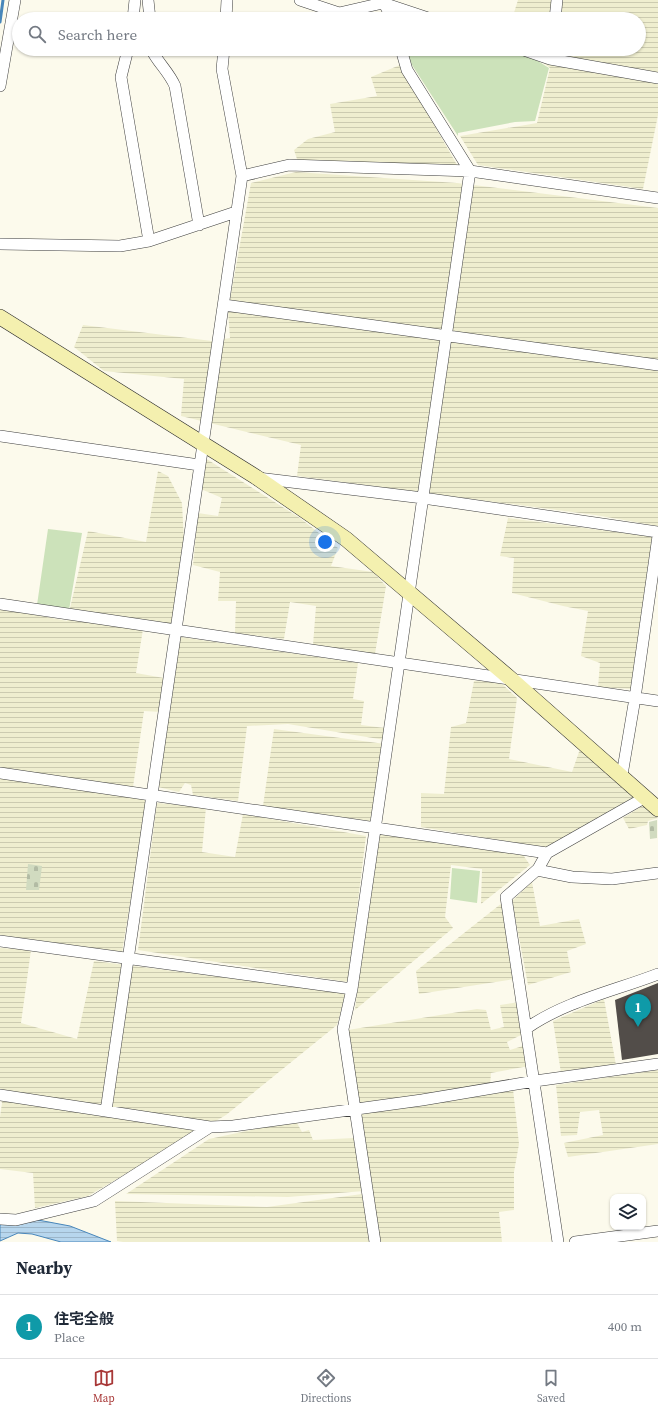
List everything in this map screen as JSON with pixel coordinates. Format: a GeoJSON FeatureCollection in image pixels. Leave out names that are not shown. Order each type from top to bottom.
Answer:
{"type":"FeatureCollection","features":[{"type":"Feature","properties":{"kind":"street"},"geometry":{"type":"LineString","coordinates":[[13,12],[15,0]]}},
{"type":"Feature","properties":{"kind":"street"},"geometry":{"type":"LineString","coordinates":[[134,12],[135,0]]}},
{"type":"Feature","properties":{"kind":"street"},"geometry":{"type":"LineString","coordinates":[[148,0],[149,12]]}},
{"type":"Feature","properties":{"kind":"street"},"geometry":{"type":"LineString","coordinates":[[226,12],[227,0]]}},
{"type":"Feature","properties":{"kind":"street"},"geometry":{"type":"LineString","coordinates":[[300,0],[336,12]]}},
{"type":"Feature","properties":{"kind":"street"},"geometry":{"type":"LineString","coordinates":[[556,12],[557,0]]}},
{"type":"Feature","properties":{"kind":"street"},"geometry":{"type":"LineString","coordinates":[[343,12],[383,2],[411,12]]}},
{"type":"Feature","properties":{"kind":"street"},"geometry":{"type":"LineString","coordinates":[[383,2],[389,12]]}},
{"type":"Feature","properties":{"kind":"street"},"geometry":{"type":"LineString","coordinates":[[0,86],[12,17]]}},
{"type":"Feature","properties":{"kind":"street"},"geometry":{"type":"LineString","coordinates":[[126,56],[121,77],[149,241]]}},
{"type":"Feature","properties":{"kind":"street"},"geometry":{"type":"LineString","coordinates":[[155,56],[169,73],[175,86],[199,225]]}},
{"type":"Feature","properties":{"kind":"street"},"geometry":{"type":"LineString","coordinates":[[106,1111],[242,176],[222,69],[223,56]]}},
{"type":"Feature","properties":{"kind":"street"},"geometry":{"type":"LineString","coordinates":[[375,1242],[343,1029],[352,989],[376,828],[470,171],[407,70],[403,56]]}},
{"type":"Feature","properties":{"kind":"street"},"geometry":{"type":"LineString","coordinates":[[560,56],[658,78]]}},
{"type":"Feature","properties":{"kind":"street"},"geometry":{"type":"LineString","coordinates":[[242,176],[289,165],[470,171],[658,198]]}},
{"type":"Feature","properties":{"kind":"street"},"geometry":{"type":"LineString","coordinates":[[0,244],[120,246],[149,241],[236,212]]}},
{"type":"Feature","properties":{"kind":"street"},"geometry":{"type":"LineString","coordinates":[[224,305],[658,365]]}},
{"type":"Feature","properties":{"kind":"street"},"geometry":{"type":"LineString","coordinates":[[0,317],[202,445],[256,477],[346,539],[410,592],[622,775],[644,798],[658,809]]}},
{"type":"Feature","properties":{"kind":"street"},"geometry":{"type":"LineString","coordinates":[[0,436],[199,465]]}},
{"type":"Feature","properties":{"kind":"street"},"geometry":{"type":"LineString","coordinates":[[256,477],[423,498],[658,532]]}},
{"type":"Feature","properties":{"kind":"street"},"geometry":{"type":"LineString","coordinates":[[622,775],[635,698],[658,536]]}},
{"type":"Feature","properties":{"kind":"street"},"geometry":{"type":"LineString","coordinates":[[0,604],[658,701]]}},
{"type":"Feature","properties":{"kind":"street"},"geometry":{"type":"LineString","coordinates":[[0,773],[547,853]]}},
{"type":"Feature","properties":{"kind":"street"},"geometry":{"type":"LineString","coordinates":[[558,1242],[535,1081],[506,897],[537,870],[547,853],[644,798]]}},
{"type":"Feature","properties":{"kind":"street"},"geometry":{"type":"LineString","coordinates":[[537,870],[572,877],[612,879],[658,873]]}},
{"type":"Feature","properties":{"kind":"street"},"geometry":{"type":"LineString","coordinates":[[0,941],[352,989]]}},
{"type":"Feature","properties":{"kind":"street"},"geometry":{"type":"LineString","coordinates":[[527,1028],[542,1017],[562,1008],[658,974]]}},
{"type":"Feature","properties":{"kind":"street"},"geometry":{"type":"LineString","coordinates":[[0,1095],[210,1127],[233,1126],[422,1100],[535,1081],[658,1064]]}},
{"type":"Feature","properties":{"kind":"street"},"geometry":{"type":"LineString","coordinates":[[0,1219],[16,1220],[94,1202],[210,1127]]}},
{"type":"Feature","properties":{"kind":"street"},"geometry":{"type":"LineString","coordinates":[[575,1242],[658,1231]]}},
{"type":"Feature","properties":{"kind":"green space"},"geometry":{"type":"Polygon","coordinates":[[[518,0],[658,0],[658,115],[643,189],[478,165],[460,136],[537,123],[550,68],[534,56],[646,56],[646,12],[514,12],[518,0]]]}},
{"type":"Feature","properties":{"kind":"green space"},"geometry":{"type":"Polygon","coordinates":[[[409,56],[530,56],[549,68],[535,121],[515,122],[458,133],[458,136],[412,65],[409,56]]]}},
{"type":"Feature","properties":{"kind":"green space"},"geometry":{"type":"Polygon","coordinates":[[[400,65],[457,165],[298,162],[294,150],[308,139],[335,132],[330,104],[377,96],[371,77],[400,65]]]}},
{"type":"Feature","properties":{"kind":"green space"},"geometry":{"type":"Polygon","coordinates":[[[296,172],[457,183],[658,208],[658,526],[595,515],[297,476],[301,445],[181,416],[184,379],[104,371],[74,347],[83,325],[212,341],[230,338],[228,311],[251,183],[296,172]]]}},
{"type":"Feature","properties":{"kind":"green space"},"geometry":{"type":"Polygon","coordinates":[[[205,458],[300,518],[338,548],[331,566],[373,572],[386,586],[375,654],[313,645],[316,606],[290,602],[284,639],[235,633],[236,601],[218,601],[220,572],[193,565],[198,513],[218,516],[222,498],[201,489],[205,458]]]}},
{"type":"Feature","properties":{"kind":"green space"},"geometry":{"type":"Polygon","coordinates":[[[158,471],[168,476],[182,503],[184,542],[174,625],[143,629],[136,673],[164,678],[161,712],[144,711],[133,787],[147,801],[122,952],[0,935],[0,608],[67,621],[88,531],[146,542],[158,471]]]}},
{"type":"Feature","properties":{"kind":"green space"},"geometry":{"type":"Polygon","coordinates":[[[508,518],[654,537],[632,689],[598,687],[600,663],[581,656],[588,611],[512,593],[514,558],[500,556],[508,518]]]}},
{"type":"Feature","properties":{"kind":"green space"},"geometry":{"type":"Polygon","coordinates":[[[48,529],[82,533],[69,610],[37,605],[48,529]]]}},
{"type":"Feature","properties":{"kind":"green space"},"geometry":{"type":"Polygon","coordinates":[[[180,637],[358,663],[353,699],[364,701],[361,725],[385,728],[385,740],[288,724],[247,726],[238,801],[193,795],[191,785],[185,783],[179,792],[158,787],[180,637]]]}},
{"type":"Feature","properties":{"kind":"green space"},"geometry":{"type":"Polygon","coordinates":[[[474,681],[500,682],[517,698],[509,759],[572,772],[580,749],[634,798],[548,848],[421,827],[421,793],[444,794],[451,727],[466,723],[474,681]]]}},
{"type":"Feature","properties":{"kind":"green space"},"geometry":{"type":"Polygon","coordinates":[[[274,729],[385,744],[370,821],[263,806],[274,729]]]}},
{"type":"Feature","properties":{"kind":"green space"},"geometry":{"type":"Polygon","coordinates":[[[157,803],[206,807],[202,852],[235,857],[243,814],[366,836],[348,982],[138,950],[157,803]]]}},
{"type":"Feature","properties":{"kind":"green space"},"geometry":{"type":"Polygon","coordinates":[[[644,805],[658,818],[648,821],[647,825],[629,829],[623,818],[644,805]]]}},
{"type":"Feature","properties":{"kind":"green space"},"geometry":{"type":"Polygon","coordinates":[[[657,820],[657,838],[650,839],[649,822],[657,820]]]}},
{"type":"Feature","properties":{"kind":"green space"},"geometry":{"type":"Polygon","coordinates":[[[380,833],[521,852],[530,865],[481,904],[482,869],[451,865],[445,917],[453,928],[355,1010],[364,932],[380,833]]]}},
{"type":"Feature","properties":{"kind":"green space"},"geometry":{"type":"Polygon","coordinates":[[[28,864],[42,866],[39,890],[26,890],[28,864]]]}},
{"type":"Feature","properties":{"kind":"green space"},"geometry":{"type":"Polygon","coordinates":[[[452,868],[480,871],[477,903],[450,899],[452,868]]]}},
{"type":"Feature","properties":{"kind":"green space"},"geometry":{"type":"Polygon","coordinates":[[[532,882],[540,926],[579,919],[586,944],[567,951],[571,972],[528,985],[512,901],[532,882]]]}},
{"type":"Feature","properties":{"kind":"green space"},"geometry":{"type":"Polygon","coordinates":[[[502,903],[514,979],[419,994],[416,971],[502,903]]]}},
{"type":"Feature","properties":{"kind":"green space"},"geometry":{"type":"Polygon","coordinates":[[[0,948],[31,950],[21,1023],[77,1039],[94,961],[346,993],[337,1025],[226,1115],[88,1196],[35,1208],[33,1173],[0,1169],[0,1117],[2,1103],[0,1095],[0,948]]]}},
{"type":"Feature","properties":{"kind":"green space"},"geometry":{"type":"Polygon","coordinates":[[[604,999],[616,1065],[561,1073],[553,1021],[604,999]]]}},
{"type":"Feature","properties":{"kind":"green space"},"geometry":{"type":"Polygon","coordinates":[[[520,1002],[525,1033],[507,1042],[510,1050],[526,1045],[529,1066],[491,1073],[490,1085],[513,1089],[519,1144],[514,1172],[514,1210],[499,1212],[502,1242],[380,1242],[348,1030],[477,1009],[486,1010],[491,1030],[504,1027],[500,1005],[520,1002]]]}},
{"type":"Feature","properties":{"kind":"green space"},"geometry":{"type":"Polygon","coordinates":[[[658,1070],[658,1144],[568,1157],[564,1143],[603,1135],[599,1110],[580,1112],[577,1135],[561,1136],[556,1085],[658,1070]]]}},
{"type":"Feature","properties":{"kind":"green space"},"geometry":{"type":"Polygon","coordinates":[[[297,1123],[302,1132],[309,1130],[313,1140],[354,1138],[364,1191],[288,1197],[126,1194],[209,1139],[279,1124],[297,1123]]]}},
{"type":"Feature","properties":{"kind":"green space"},"geometry":{"type":"Polygon","coordinates":[[[362,1194],[370,1242],[117,1241],[115,1201],[267,1207],[362,1194]]]}},
{"type":"Feature","properties":{"kind":"water"},"geometry":{"type":"Polygon","coordinates":[[[38,1220],[70,1226],[111,1242],[61,1242],[32,1234],[18,1233],[0,1241],[0,1225],[10,1222],[38,1220]]]}},
{"type":"Feature","properties":{"kind":"building"},"geometry":{"type":"Polygon","coordinates":[[[658,983],[658,1054],[622,1060],[615,1000],[658,983]]]}},
{"type":"Feature","properties":{"kind":"waterway"},"geometry":{"type":"LineString","coordinates":[[0,22],[3,0]]}},
{"type":"Feature","properties":{"kind":"place","name":"住宅全般"},"geometry":{"type":"Point","coordinates":[638,1027]}}]}
